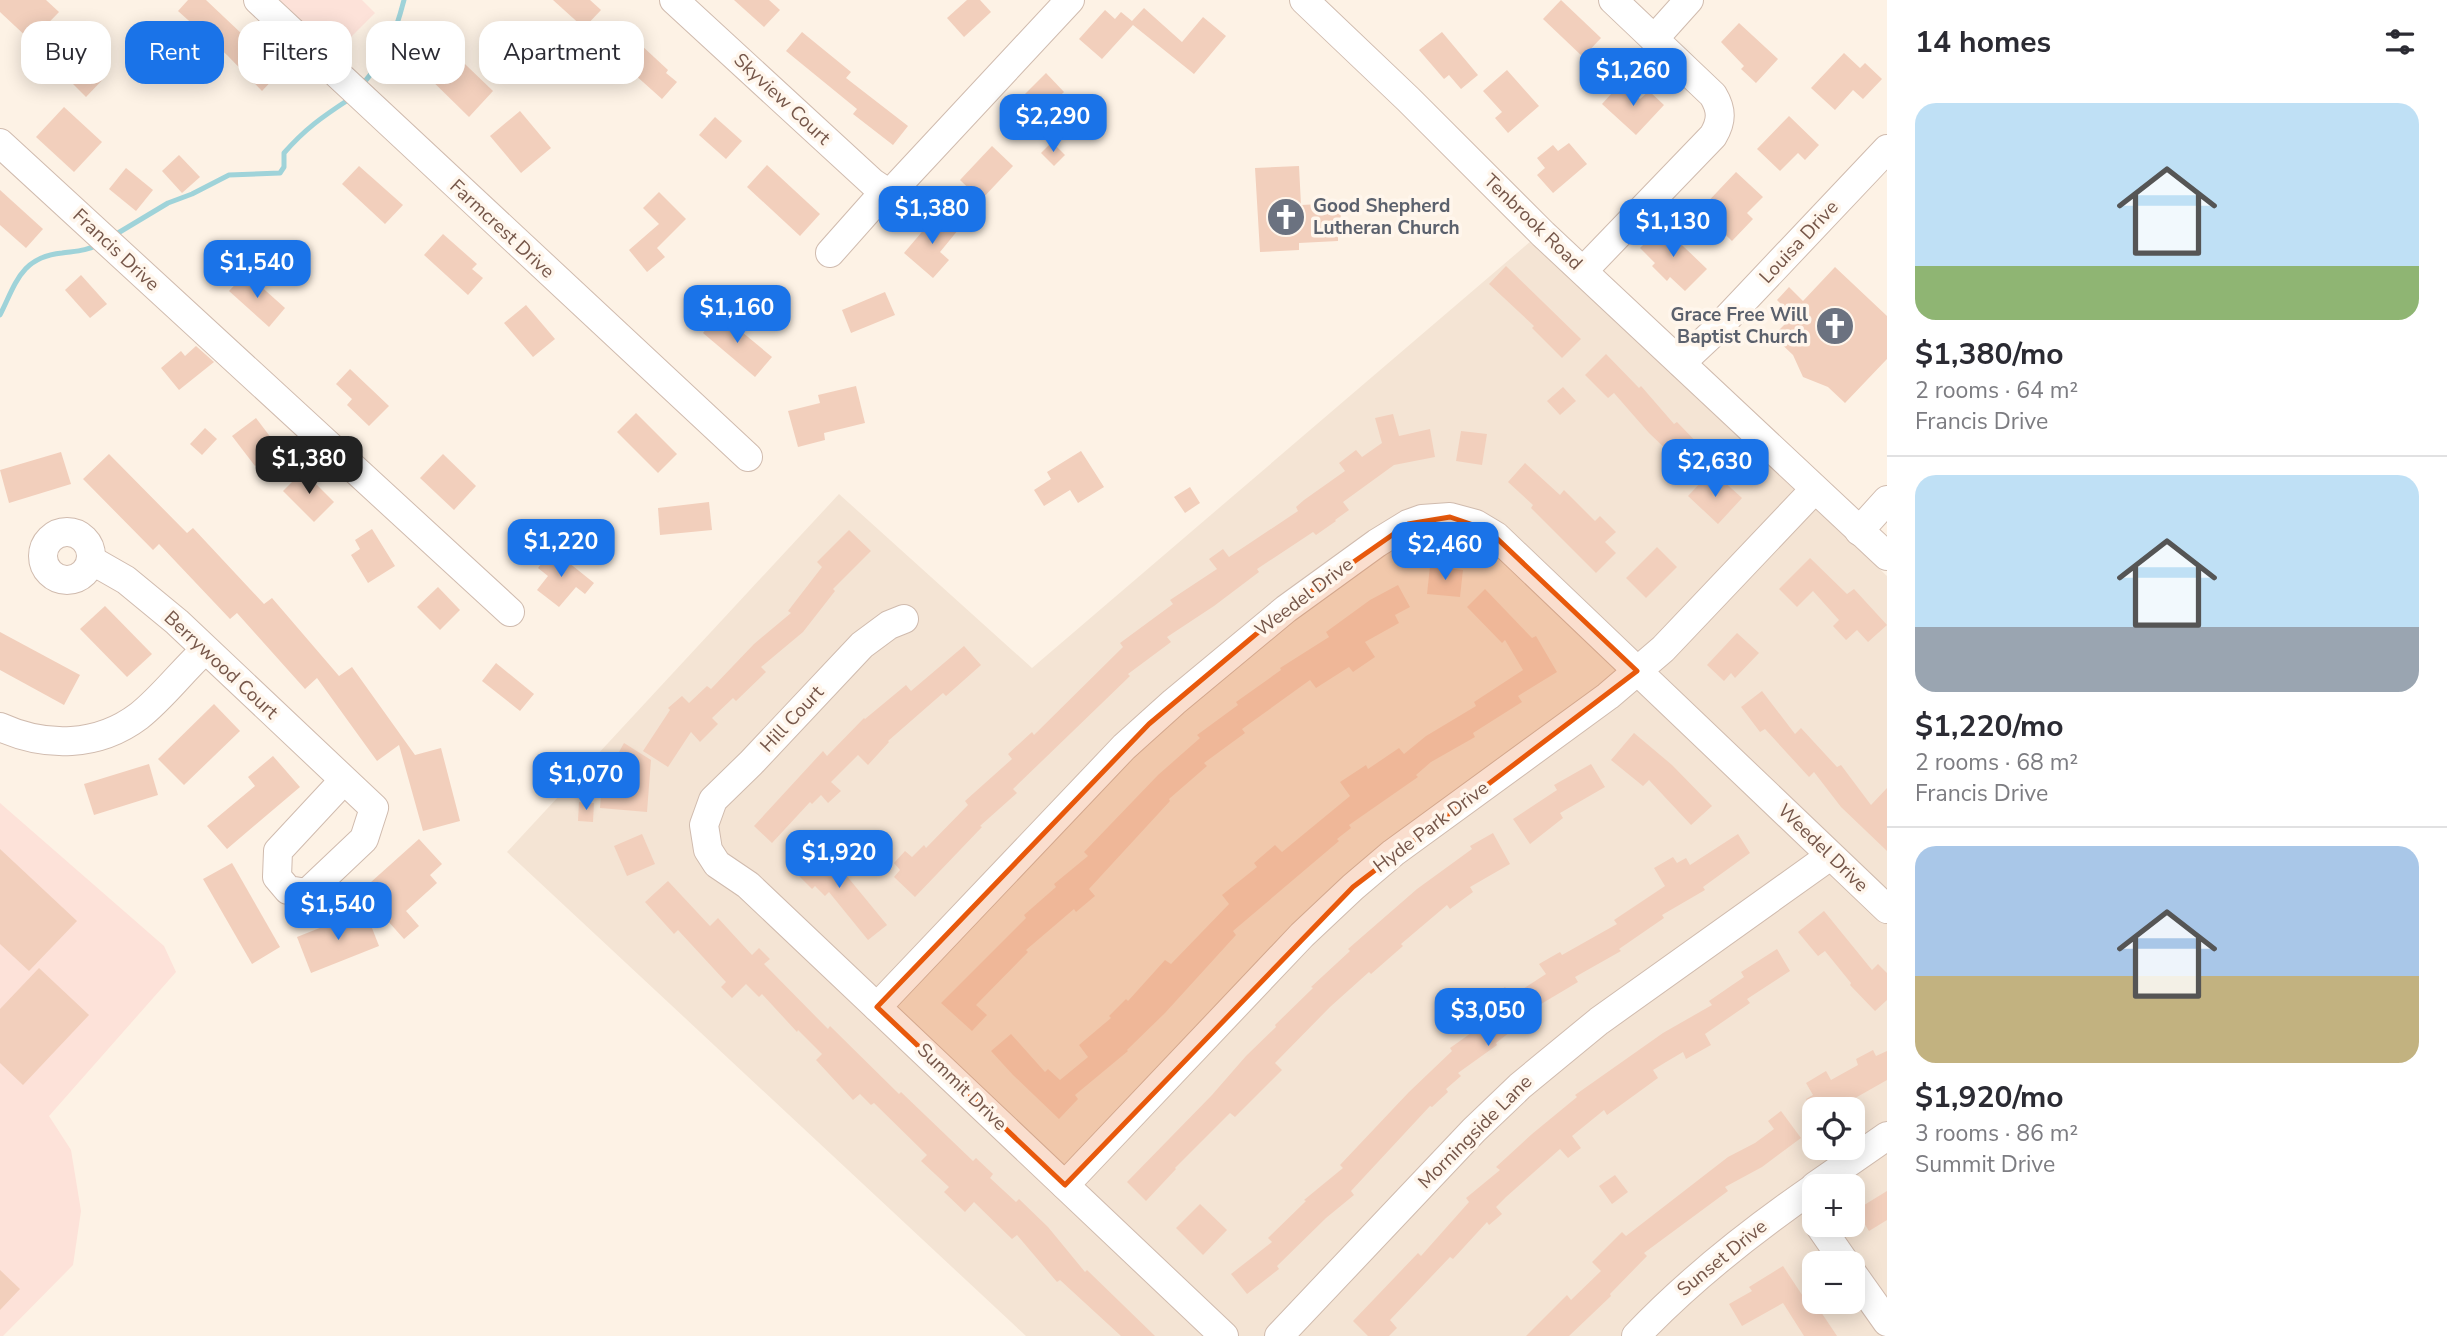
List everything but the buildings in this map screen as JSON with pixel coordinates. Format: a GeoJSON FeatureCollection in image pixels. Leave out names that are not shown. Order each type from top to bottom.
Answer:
{"type":"FeatureCollection","features":[{"type":"Feature","properties":{"kind":"street","name":"Farmcrest Drive"},"geometry":{"type":"LineString","coordinates":[[258,0],[748,457]]}},
{"type":"Feature","properties":{"kind":"street"},"geometry":{"type":"LineString","coordinates":[[830,253],[885,191],[895,188],[1069,0]]}},
{"type":"Feature","properties":{"kind":"street","name":"Tenbrook Road"},"geometry":{"type":"LineString","coordinates":[[1304,0],[1583,271],[1887,556]]}},
{"type":"Feature","properties":{"kind":"street"},"geometry":{"type":"LineString","coordinates":[[1583,271],[1713,136],[1719,126],[1721,114],[1713,95],[1613,0]]}},
{"type":"Feature","properties":{"kind":"street"},"geometry":{"type":"LineString","coordinates":[[1654,38],[1689,0]]}},
{"type":"Feature","properties":{"kind":"street","name":"Skyview Court"},"geometry":{"type":"LineString","coordinates":[[679,2],[873,184],[885,191]]}},
{"type":"Feature","properties":{"kind":"street","name":"Francis Drive"},"geometry":{"type":"LineString","coordinates":[[0,143],[510,612]]}},
{"type":"Feature","properties":{"kind":"street","name":"Louisa Drive"},"geometry":{"type":"LineString","coordinates":[[1681,363],[1713,334],[1887,149]]}},
{"type":"Feature","properties":{"kind":"street","name":"Hyde Park Drive"},"geometry":{"type":"LineString","coordinates":[[1065,1185],[1302,935],[1353,887],[1393,853],[1608,696],[1677,635],[1814,490]]}},
{"type":"Feature","properties":{"kind":"street"},"geometry":{"type":"LineString","coordinates":[[1859,531],[1887,500]]}},
{"type":"Feature","properties":{"kind":"street","name":"Weedel Drive"},"geometry":{"type":"LineString","coordinates":[[877,1007],[1076,796],[1157,717],[1286,609],[1377,543],[1408,524],[1435,517],[1450,517],[1488,530],[1887,909]]}},
{"type":"Feature","properties":{"kind":"street","name":"Berrywood Court"},"geometry":{"type":"LineString","coordinates":[[91,560],[127,580],[177,622],[344,780]]}},
{"type":"Feature","properties":{"kind":"street","name":"Hill Court"},"geometry":{"type":"LineString","coordinates":[[704,836],[707,811],[721,790],[751,763],[862,645],[889,625],[904,619]]}},
{"type":"Feature","properties":{"kind":"street"},"geometry":{"type":"LineString","coordinates":[[0,727],[34,739],[55,742],[101,736],[138,716],[205,650]]}},
{"type":"Feature","properties":{"kind":"street","name":"Summit Drive"},"geometry":{"type":"LineString","coordinates":[[704,836],[708,850],[717,863],[748,885],[1224,1336]]}},
{"type":"Feature","properties":{"kind":"street","name":"Morningside Lane"},"geometry":{"type":"LineString","coordinates":[[1279,1336],[1474,1130],[1536,1072],[1600,1021],[1830,856]]}},
{"type":"Feature","properties":{"kind":"street","name":"Sunset Drive"},"geometry":{"type":"LineString","coordinates":[[1840,1174],[1887,1136]]}},
{"type":"Feature","properties":{"kind":"street","name":"Sunset Drive"},"geometry":{"type":"LineString","coordinates":[[1636,1336],[1680,1290],[1708,1266],[1802,1203]]}},
{"type":"Feature","properties":{"kind":"street"},"geometry":{"type":"LineString","coordinates":[[1865,1291],[1887,1322]]}},
{"type":"Feature","properties":{"kind":"highlighted area"},"geometry":{"type":"Polygon","coordinates":[[[1450,517],[1488,530],[1637,671],[1353,887],[1065,1185],[877,1007],[1149,724],[1286,609],[1408,524],[1450,517]]]}},
{"type":"Feature","properties":{"kind":"shaded area"},"geometry":{"type":"Polygon","coordinates":[[[280,0],[362,0],[375,13],[352,36],[352,21],[301,21],[280,0]]]}},
{"type":"Feature","properties":{"kind":"shaded area"},"geometry":{"type":"Polygon","coordinates":[[[1531,241],[1887,576],[1887,1336],[1026,1336],[507,852],[839,494],[1032,668],[1531,241]]]}},
{"type":"Feature","properties":{"kind":"shaded area"},"geometry":{"type":"Polygon","coordinates":[[[0,803],[164,946],[176,972],[49,1116],[71,1150],[81,1211],[73,1265],[3,1336],[0,1336],[0,803]]]}},
{"type":"Feature","properties":{"kind":"waterway"},"geometry":{"type":"LineString","coordinates":[[362,85],[389,45],[404,0]]}},
{"type":"Feature","properties":{"kind":"waterway"},"geometry":{"type":"LineString","coordinates":[[113,236],[168,203],[229,175],[280,173],[284,167],[284,153],[314,124],[348,100]]}},
{"type":"Feature","properties":{"kind":"waterway"},"geometry":{"type":"LineString","coordinates":[[0,315],[16,282],[37,260],[99,244]]}},
{"type":"Feature","properties":{"kind":"place","name":"Good Shepherd Lutheran Church"},"geometry":{"type":"Point","coordinates":[1286,217]}},
{"type":"Feature","properties":{"kind":"place","name":"Grace Free Will Baptist Church"},"geometry":{"type":"Point","coordinates":[1835,326]}}]}
